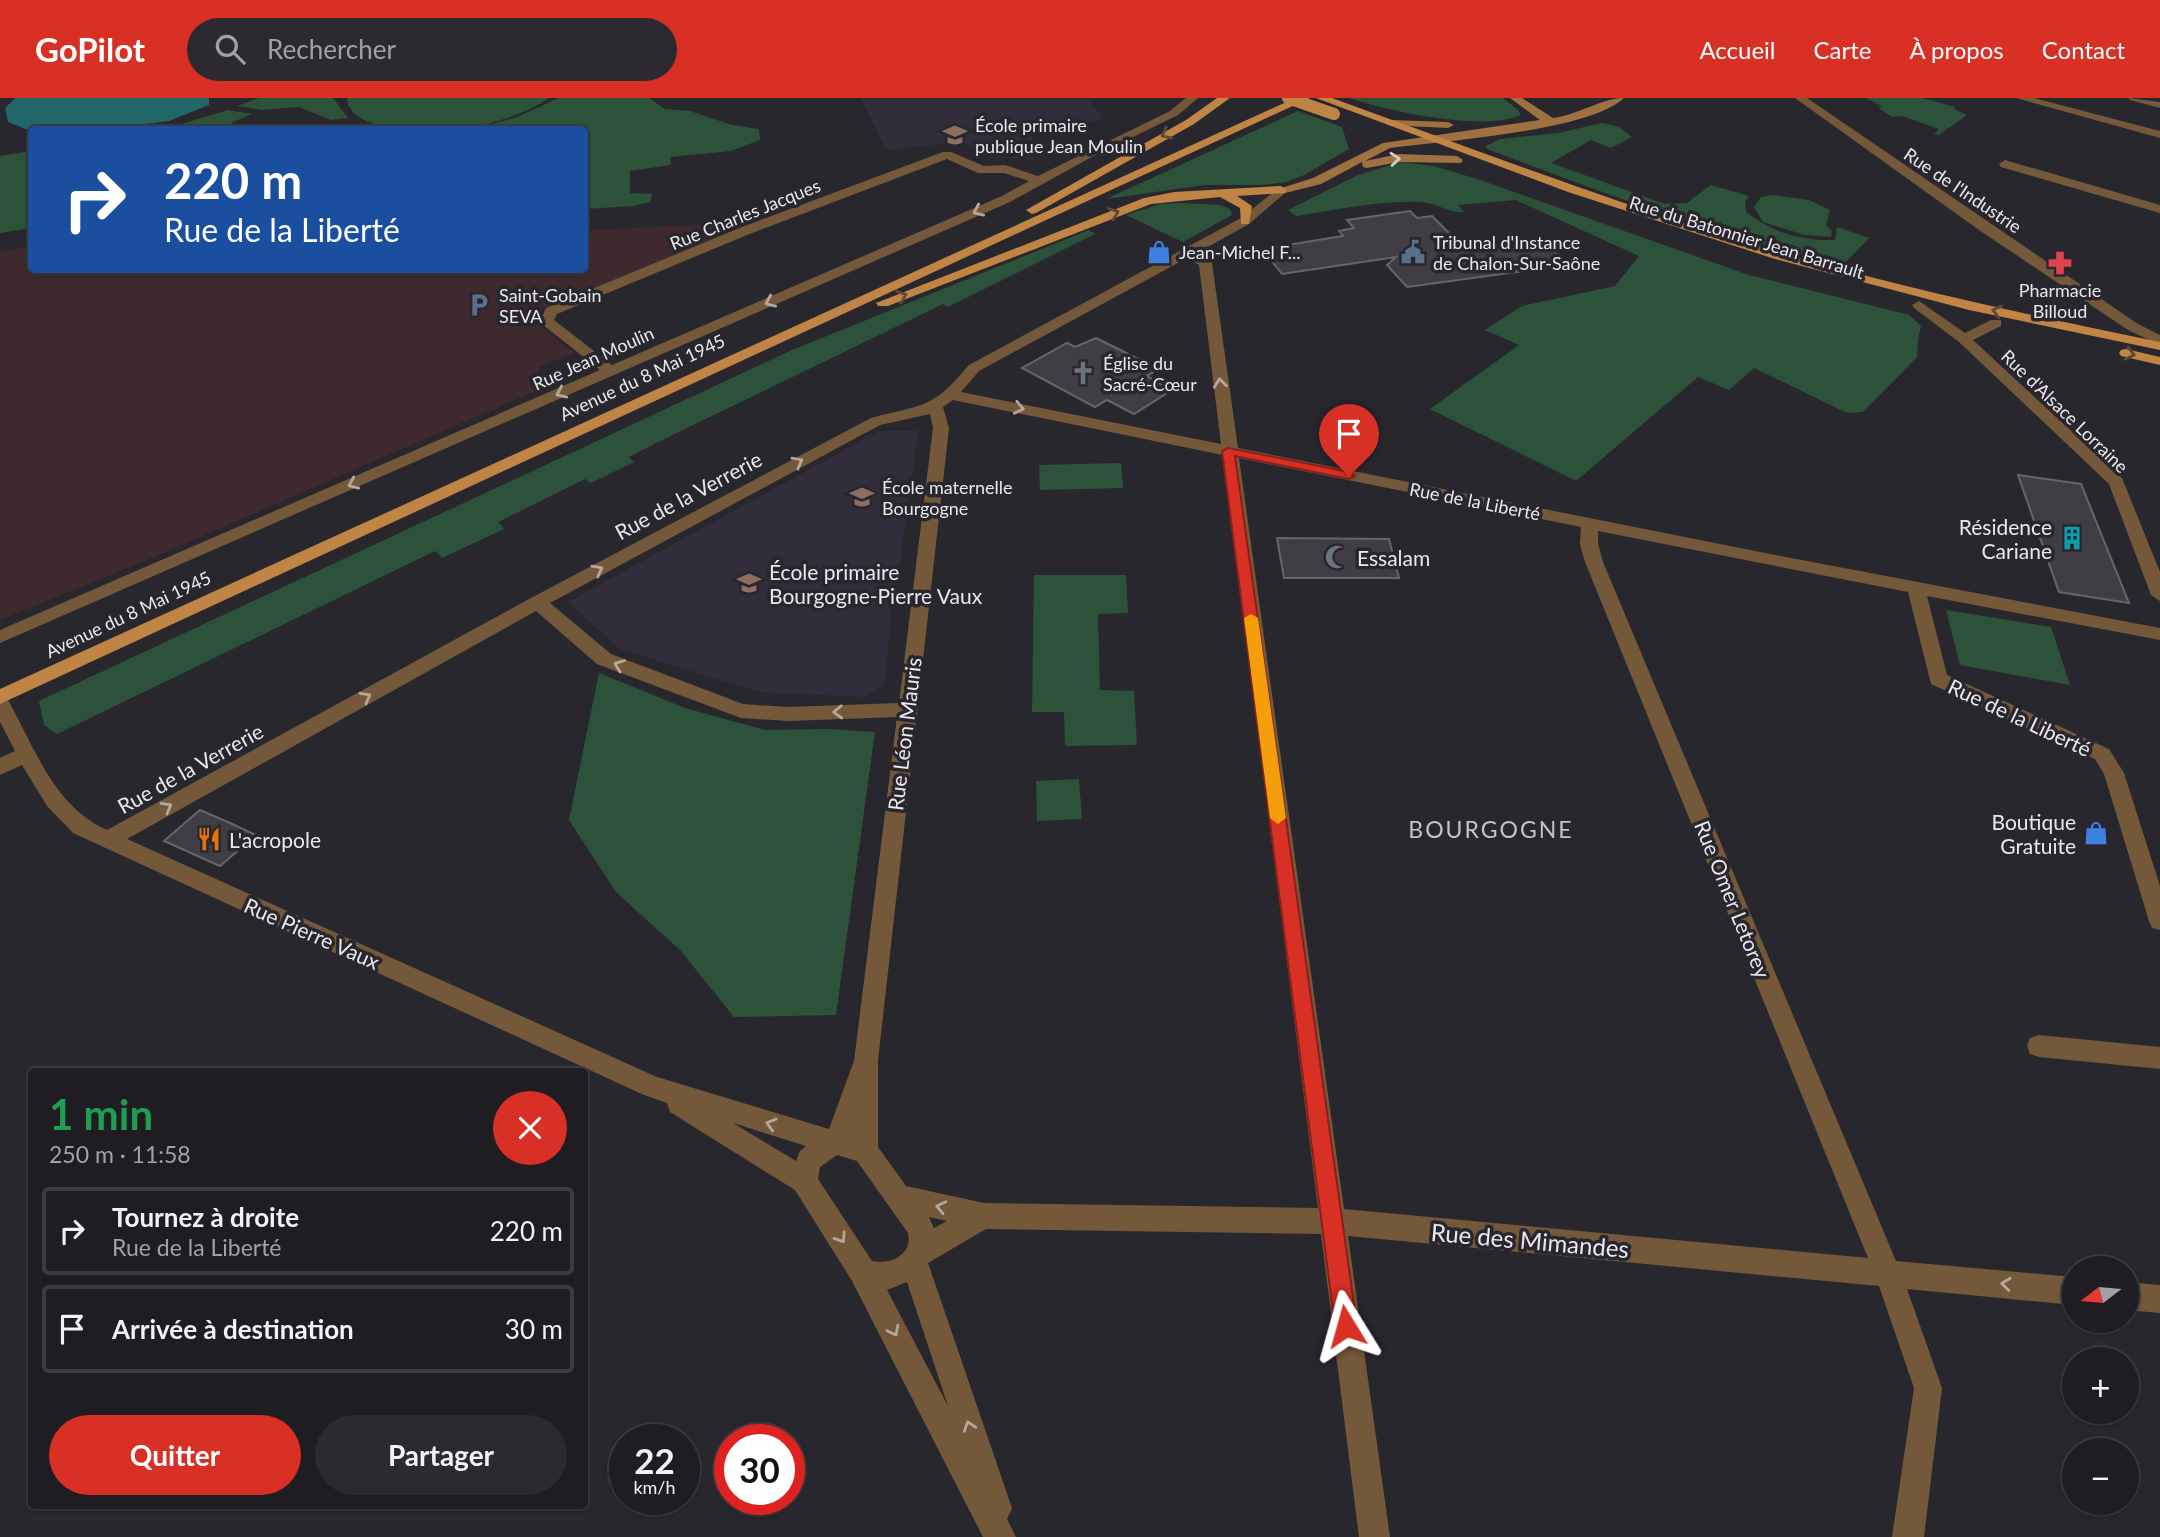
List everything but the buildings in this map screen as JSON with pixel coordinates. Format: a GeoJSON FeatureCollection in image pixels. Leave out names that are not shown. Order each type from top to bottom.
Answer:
{"type":"FeatureCollection","features":[{"type":"Feature","properties":{"kind":"main road"},"geometry":{"type":"LineString","coordinates":[[920,273],[1190,122],[1224,98]]}},
{"type":"Feature","properties":{"kind":"main road","name":"Rue du Batonnier Jean Barrault"},"geometry":{"type":"LineString","coordinates":[[1289,98],[1457,160],[1737,256],[1919,305],[2160,361]]}},
{"type":"Feature","properties":{"kind":"main road","name":"Avenue du 8 Mai 1945"},"geometry":{"type":"LineString","coordinates":[[0,696],[1304,98]]}},
{"type":"Feature","properties":{"kind":"main road","name":"Rue du Batonnier Jean Barrault"},"geometry":{"type":"LineString","coordinates":[[1322,98],[1656,218],[1742,245],[1844,273],[2090,331],[2160,343]]}},
{"type":"Feature","properties":{"kind":"main road"},"geometry":{"type":"LineString","coordinates":[[723,363],[791,341],[1119,210],[1174,196],[1281,190]]}},
{"type":"Feature","properties":{"kind":"main road"},"geometry":{"type":"LineString","coordinates":[[1218,192],[1242,202],[1248,211],[1245,221]]}},
{"type":"Feature","properties":{"kind":"street","name":"Rue Jean Moulin"},"geometry":{"type":"LineString","coordinates":[[0,637],[1006,199],[1096,149],[1174,113],[1193,98]]}},
{"type":"Feature","properties":{"kind":"street"},"geometry":{"type":"LineString","coordinates":[[1515,98],[1551,122]]}},
{"type":"Feature","properties":{"kind":"street"},"geometry":{"type":"LineString","coordinates":[[1281,190],[1303,186],[1387,145],[1551,122],[1587,114],[1619,98]]}},
{"type":"Feature","properties":{"kind":"street","name":"Rue de l'Industrie"},"geometry":{"type":"LineString","coordinates":[[1800,98],[1896,168],[2160,343]]}},
{"type":"Feature","properties":{"kind":"street"},"geometry":{"type":"LineString","coordinates":[[2021,98],[2160,135]]}},
{"type":"Feature","properties":{"kind":"street"},"geometry":{"type":"LineString","coordinates":[[2134,98],[2160,104]]}},
{"type":"Feature","properties":{"kind":"street"},"geometry":{"type":"LineString","coordinates":[[1391,123],[1436,125],[1551,122]]}},
{"type":"Feature","properties":{"kind":"street","name":"Rue Charles Jacques"},"geometry":{"type":"LineString","coordinates":[[611,371],[547,321],[551,311],[747,230],[947,155],[982,170],[1005,169],[1040,181]]}},
{"type":"Feature","properties":{"kind":"street"},"geometry":{"type":"LineString","coordinates":[[1334,172],[1399,158],[1457,160]]}},
{"type":"Feature","properties":{"kind":"street"},"geometry":{"type":"LineString","coordinates":[[2005,164],[2160,209]]}},
{"type":"Feature","properties":{"kind":"street","name":"Rue de la Verrerie"},"geometry":{"type":"LineString","coordinates":[[107,840],[537,602],[876,421],[936,408],[952,395],[974,368],[1245,221],[1281,190]]}},
{"type":"Feature","properties":{"kind":"street"},"geometry":{"type":"LineString","coordinates":[[1188,253],[1205,263],[1375,1537]]}},
{"type":"Feature","properties":{"kind":"street","name":"Rue d'Alsace Lorraine"},"geometry":{"type":"LineString","coordinates":[[1919,305],[1964,339],[2116,482],[2160,595]]}},
{"type":"Feature","properties":{"kind":"street"},"geometry":{"type":"LineString","coordinates":[[2090,331],[2107,327],[2111,320],[2107,310]]}},
{"type":"Feature","properties":{"kind":"street"},"geometry":{"type":"LineString","coordinates":[[1964,339],[1996,323]]}},
{"type":"Feature","properties":{"kind":"street","name":"Rue de la Liberté"},"geometry":{"type":"LineString","coordinates":[[952,395],[1916,589],[2160,634]]}},
{"type":"Feature","properties":{"kind":"street","name":"Rue Léon Mauris"},"geometry":{"type":"LineString","coordinates":[[866,1061],[906,710],[942,428],[936,408]]}},
{"type":"Feature","properties":{"kind":"street","name":"Rue Omer Letorey"},"geometry":{"type":"LineString","coordinates":[[1590,524],[1589,544],[1594,562],[1887,1271],[1928,1388],[1908,1537]]}},
{"type":"Feature","properties":{"kind":"street","name":"Rue de la Liberté"},"geometry":{"type":"LineString","coordinates":[[1916,589],[1938,679],[2102,754],[2114,773],[2160,921]]}},
{"type":"Feature","properties":{"kind":"street"},"geometry":{"type":"LineString","coordinates":[[537,602],[604,659],[741,710],[788,714],[906,710]]}},
{"type":"Feature","properties":{"kind":"street","name":"Rue Pierre Vaux"},"geometry":{"type":"LineString","coordinates":[[0,704],[26,755],[64,814],[80,827],[653,1087]]}},
{"type":"Feature","properties":{"kind":"street"},"geometry":{"type":"LineString","coordinates":[[0,766],[26,755]]}},
{"type":"Feature","properties":{"kind":"street"},"geometry":{"type":"LineString","coordinates":[[2039,1046],[2160,1058]]}},
{"type":"Feature","properties":{"kind":"street"},"geometry":{"type":"LineString","coordinates":[[804,1181],[809,1160],[836,1143],[866,1061]]}},
{"type":"Feature","properties":{"kind":"street"},"geometry":{"type":"LineString","coordinates":[[866,1061],[865,1151],[920,1227],[923,1239],[916,1257],[1007,1537]]}},
{"type":"Feature","properties":{"kind":"street"},"geometry":{"type":"LineString","coordinates":[[653,1087],[865,1151]]}},
{"type":"Feature","properties":{"kind":"street"},"geometry":{"type":"LineString","coordinates":[[653,1087],[804,1181],[862,1271],[1000,1537]]}},
{"type":"Feature","properties":{"kind":"street","name":"Rue des Mimandes"},"geometry":{"type":"LineString","coordinates":[[898,1197],[984,1216],[1331,1221],[2062,1289]]}},
{"type":"Feature","properties":{"kind":"street"},"geometry":{"type":"LineString","coordinates":[[862,1271],[875,1278],[891,1276],[916,1257],[984,1216]]}},
{"type":"Feature","properties":{"kind":"street"},"geometry":{"type":"LineString","coordinates":[[2139,1297],[2160,1299]]}},
{"type":"Feature","properties":{"kind":"shaded area","name":"École primaire publique Jean Moulin"},"geometry":{"type":"Polygon","coordinates":[[[861,98],[1088,98],[1100,114],[1101,120],[1032,128],[1033,160],[990,157],[991,152],[958,142],[886,150],[861,98]]]}},
{"type":"Feature","properties":{"kind":"shaded area","name":"Saint-Gobain SEVA"},"geometry":{"type":"Polygon","coordinates":[[[749,223],[639,272],[540,310],[533,321],[575,353],[538,367],[540,380],[547,386],[140,563],[0,620],[0,252],[28,247],[28,273],[588,273],[588,230],[749,223]]]}},
{"type":"Feature","properties":{"kind":"shaded area","name":"École primaire Bourgogne-Pierre Vaux"},"geometry":{"type":"Polygon","coordinates":[[[879,431],[918,431],[891,611],[885,684],[866,697],[759,692],[620,649],[568,602],[879,431]]]}},
{"type":"Feature","properties":{"kind":"green space"},"geometry":{"type":"Polygon","coordinates":[[[259,98],[333,98],[348,118],[331,120],[299,107],[262,110],[237,106],[259,98]]]}},
{"type":"Feature","properties":{"kind":"green space"},"geometry":{"type":"Polygon","coordinates":[[[347,98],[549,98],[528,110],[475,126],[384,126],[362,118],[351,110],[347,98]]]}},
{"type":"Feature","properties":{"kind":"green space"},"geometry":{"type":"Polygon","coordinates":[[[559,98],[649,98],[665,109],[690,111],[732,125],[759,129],[760,140],[731,151],[670,157],[671,165],[630,171],[630,193],[652,194],[650,202],[633,206],[588,209],[588,126],[484,126],[515,118],[559,98]]]}},
{"type":"Feature","properties":{"kind":"green space"},"geometry":{"type":"Polygon","coordinates":[[[1349,98],[1503,98],[1521,115],[1504,120],[1460,121],[1411,114],[1349,98]]]}},
{"type":"Feature","properties":{"kind":"green space"},"geometry":{"type":"Polygon","coordinates":[[[1866,98],[1923,98],[1955,107],[1954,109],[1967,115],[1939,135],[1934,134],[1939,129],[1902,116],[1892,117],[1879,108],[1883,107],[1866,98]]]}},
{"type":"Feature","properties":{"kind":"green space"},"geometry":{"type":"Polygon","coordinates":[[[228,110],[252,114],[230,126],[175,126],[228,110]]]}},
{"type":"Feature","properties":{"kind":"green space"},"geometry":{"type":"Polygon","coordinates":[[[1298,111],[1342,127],[1349,149],[1287,182],[1205,185],[1106,199],[1298,111]]]}},
{"type":"Feature","properties":{"kind":"green space"},"geometry":{"type":"Polygon","coordinates":[[[1602,123],[1619,127],[1632,137],[1611,148],[1591,140],[1551,163],[1665,204],[1687,203],[1711,185],[1749,196],[1745,202],[1746,212],[1766,225],[1788,234],[1835,240],[1837,227],[1869,238],[1843,265],[1797,254],[1663,213],[1487,149],[1486,146],[1500,139],[1558,133],[1602,123]]]}},
{"type":"Feature","properties":{"kind":"green space"},"geometry":{"type":"Polygon","coordinates":[[[28,151],[28,228],[0,233],[0,156],[28,151]]]}},
{"type":"Feature","properties":{"kind":"green space"},"geometry":{"type":"Polygon","coordinates":[[[1400,162],[1434,166],[1480,180],[1749,275],[1909,315],[1921,326],[1917,357],[1863,412],[1847,413],[1754,368],[1729,390],[1698,377],[1576,481],[1430,409],[1519,345],[1485,330],[1522,306],[1615,286],[1639,256],[1516,200],[1458,205],[1464,212],[1427,203],[1406,202],[1296,216],[1288,210],[1358,175],[1400,162]]]}},
{"type":"Feature","properties":{"kind":"green space"},"geometry":{"type":"Polygon","coordinates":[[[1773,195],[1809,200],[1830,210],[1826,225],[1832,231],[1831,237],[1805,235],[1763,222],[1754,207],[1761,197],[1773,195]]]}},
{"type":"Feature","properties":{"kind":"green space"},"geometry":{"type":"Polygon","coordinates":[[[1160,204],[1220,205],[1230,209],[1232,215],[1183,242],[1126,215],[1160,204]]]}},
{"type":"Feature","properties":{"kind":"green space"},"geometry":{"type":"Polygon","coordinates":[[[1089,230],[1095,234],[948,307],[943,304],[654,444],[629,457],[634,462],[591,483],[585,479],[498,522],[504,529],[442,558],[435,551],[57,734],[44,725],[39,701],[792,350],[1089,230]]]}},
{"type":"Feature","properties":{"kind":"green space"},"geometry":{"type":"Polygon","coordinates":[[[1121,463],[1123,488],[1040,490],[1039,465],[1121,463]]]}},
{"type":"Feature","properties":{"kind":"green space"},"geometry":{"type":"Polygon","coordinates":[[[1034,575],[1126,575],[1128,613],[1098,614],[1100,690],[1134,691],[1137,745],[1065,746],[1064,712],[1032,712],[1034,575]]]}},
{"type":"Feature","properties":{"kind":"green space"},"geometry":{"type":"Polygon","coordinates":[[[1946,610],[2051,627],[2070,685],[1960,665],[1946,610]]]}},
{"type":"Feature","properties":{"kind":"green space"},"geometry":{"type":"Polygon","coordinates":[[[599,673],[685,708],[765,730],[830,729],[875,732],[836,1015],[734,1017],[680,950],[616,892],[569,820],[599,673]]]}},
{"type":"Feature","properties":{"kind":"green space"},"geometry":{"type":"Polygon","coordinates":[[[1079,779],[1082,819],[1037,821],[1036,781],[1079,779]]]}},
{"type":"Feature","properties":{"kind":"water"},"geometry":{"type":"Polygon","coordinates":[[[15,98],[209,98],[209,105],[169,121],[131,126],[28,126],[28,130],[8,122],[5,108],[15,98]]]}},
{"type":"Feature","properties":{"kind":"slow traffic"},"geometry":{"type":"LineString","coordinates":[[1251,618],[1278,818]]}},
{"type":"Feature","properties":{"kind":"place","name":"École primaire publique Jean Moulin"},"geometry":{"type":"Point","coordinates":[955,135]}},
{"type":"Feature","properties":{"kind":"place","name":"Jean-Michel F..."},"geometry":{"type":"Point","coordinates":[1159,252]}},
{"type":"Feature","properties":{"kind":"place","name":"Tribunal d'Instance de Chalon-Sur-Saône"},"geometry":{"type":"Point","coordinates":[1413,252]}},
{"type":"Feature","properties":{"kind":"place","name":"Pharmacie Billoud"},"geometry":{"type":"Point","coordinates":[2060,263]}},
{"type":"Feature","properties":{"kind":"place","name":"Saint-Gobain SEVA"},"geometry":{"type":"Point","coordinates":[479,305]}},
{"type":"Feature","properties":{"kind":"place","name":"Église du Sacré-Cœur"},"geometry":{"type":"Point","coordinates":[1083,373]}},
{"type":"Feature","properties":{"kind":"place","name":"École maternelle Bourgogne"},"geometry":{"type":"Point","coordinates":[862,497]}},
{"type":"Feature","properties":{"kind":"place","name":"Résidence Cariane"},"geometry":{"type":"Point","coordinates":[2072,538]}},
{"type":"Feature","properties":{"kind":"place","name":"Essalam"},"geometry":{"type":"Point","coordinates":[1337,557]}},
{"type":"Feature","properties":{"kind":"place","name":"École primaire Bourgogne-Pierre Vaux"},"geometry":{"type":"Point","coordinates":[749,583]}},
{"type":"Feature","properties":{"kind":"place","name":"Boutique Gratuite"},"geometry":{"type":"Point","coordinates":[2096,833]}},
{"type":"Feature","properties":{"kind":"place","name":"L'acropole"},"geometry":{"type":"Point","coordinates":[209,839]}},
{"type":"Feature","properties":{"kind":"district","name":"BOURGOGNE"},"geometry":{"type":"Point","coordinates":[1491,829]}},
{"type":"Feature","properties":{"kind":"route"},"geometry":{"type":"LineString","coordinates":[[1346,1326],[1228,451],[1349,476]]}}]}
